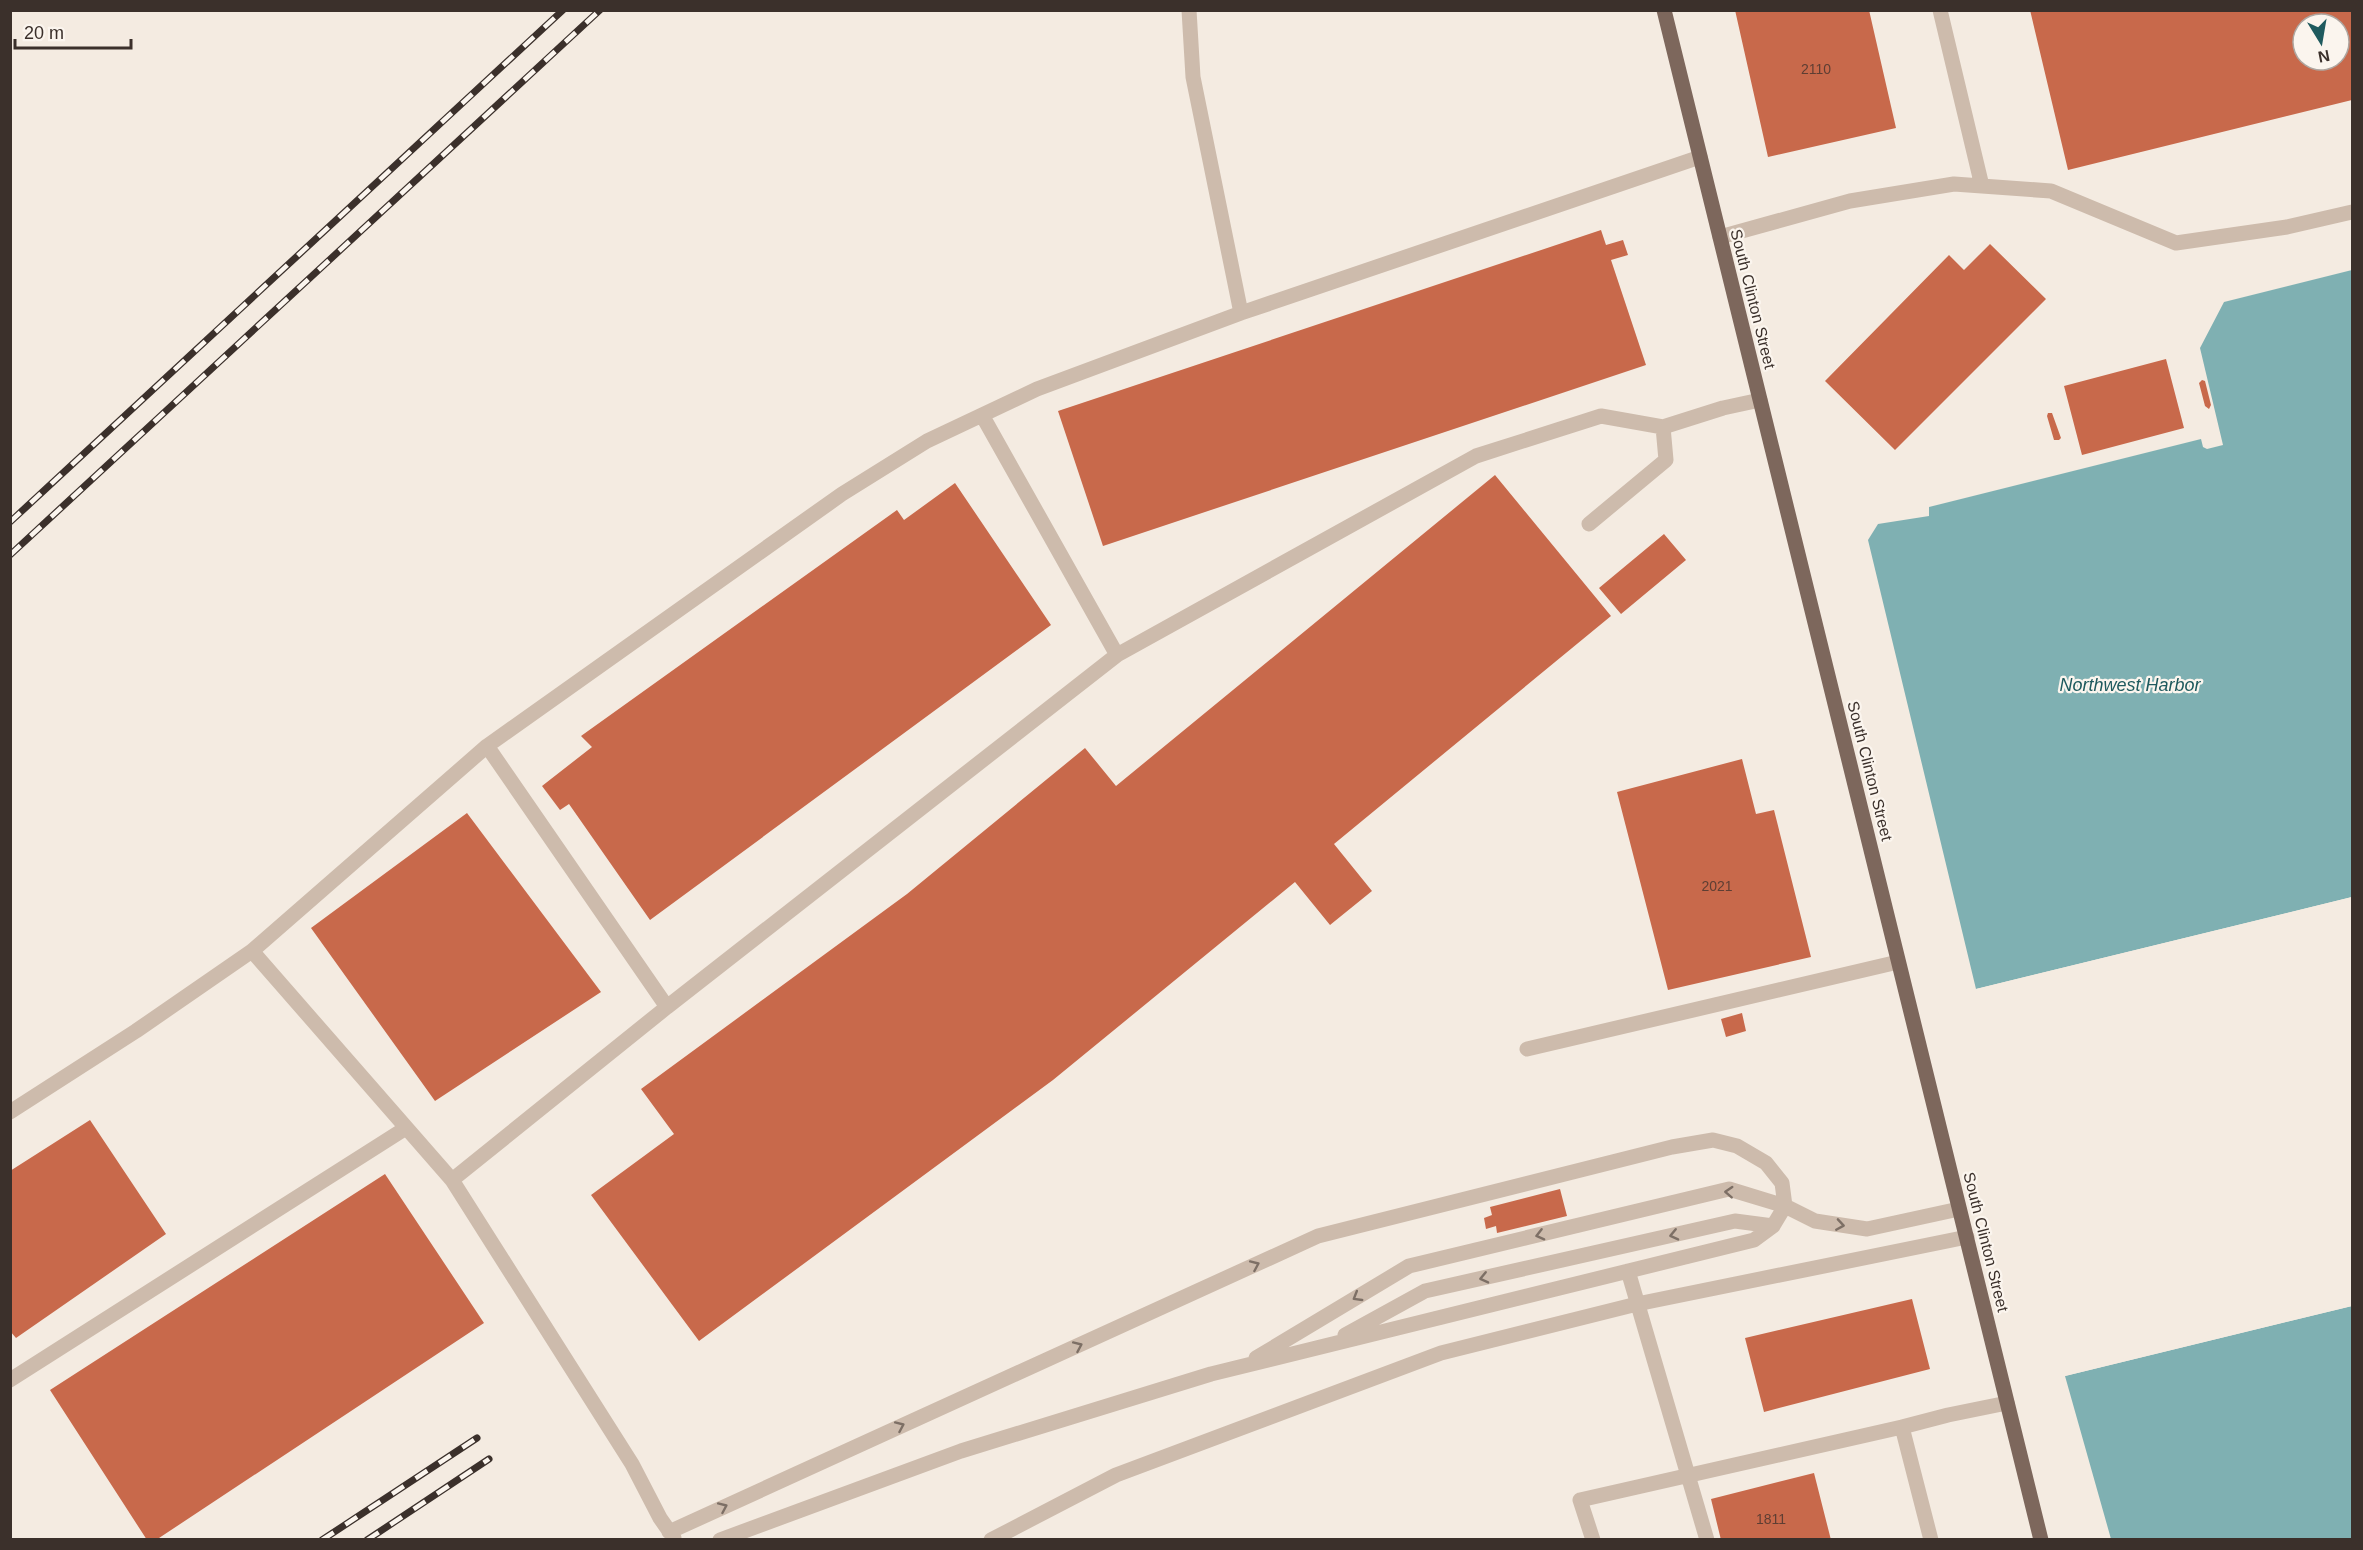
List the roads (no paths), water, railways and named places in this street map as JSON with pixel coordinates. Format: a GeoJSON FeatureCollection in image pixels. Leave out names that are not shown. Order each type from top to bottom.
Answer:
{"type":"FeatureCollection","features":[{"type":"Feature","properties":{"kind":"main road","name":"South Clinton Street"},"geometry":{"type":"LineString","coordinates":[[1664,10],[2041,1539]]}},
{"type":"Feature","properties":{"kind":"lane"},"geometry":{"type":"LineString","coordinates":[[1189,10],[1194,77],[1241,313]]}},
{"type":"Feature","properties":{"kind":"lane"},"geometry":{"type":"LineString","coordinates":[[1940,10],[1982,186]]}},
{"type":"Feature","properties":{"kind":"lane"},"geometry":{"type":"LineString","coordinates":[[10,1112],[136,1031],[252,951],[487,746],[842,494],[927,441],[1038,389],[1241,313],[1700,157]]}},
{"type":"Feature","properties":{"kind":"lane"},"geometry":{"type":"LineString","coordinates":[[1720,237],[1850,201],[1954,184],[2051,191],[2176,243],[2287,227],[2352,212]]}},
{"type":"Feature","properties":{"kind":"lane"},"geometry":{"type":"LineString","coordinates":[[452,1180],[667,1007],[1117,655],[1476,456],[1601,416],[1662,427],[1723,408],[1760,400]]}},
{"type":"Feature","properties":{"kind":"lane"},"geometry":{"type":"LineString","coordinates":[[982,415],[1117,655]]}},
{"type":"Feature","properties":{"kind":"lane"},"geometry":{"type":"LineString","coordinates":[[1589,524],[1666,460],[1662,427]]}},
{"type":"Feature","properties":{"kind":"lane"},"geometry":{"type":"LineString","coordinates":[[487,746],[667,1007]]}},
{"type":"Feature","properties":{"kind":"lane"},"geometry":{"type":"LineString","coordinates":[[252,951],[452,1180],[632,1464],[672,1536],[1318,1236],[1672,1147],[1713,1140],[1737,1146],[1766,1163],[1782,1183],[1785,1206],[1773,1226],[1754,1240],[1211,1374],[961,1451],[720,1539]]}},
{"type":"Feature","properties":{"kind":"lane"},"geometry":{"type":"LineString","coordinates":[[1527,1049],[1898,962]]}},
{"type":"Feature","properties":{"kind":"lane"},"geometry":{"type":"LineString","coordinates":[[10,1380],[406,1128]]}},
{"type":"Feature","properties":{"kind":"lane"},"geometry":{"type":"LineString","coordinates":[[1242,1367],[1409,1266],[1729,1189],[1785,1206],[1815,1221],[1867,1229],[1959,1209]]}},
{"type":"Feature","properties":{"kind":"lane"},"geometry":{"type":"LineString","coordinates":[[1325,1346],[1425,1291],[1735,1221],[1773,1226]]}},
{"type":"Feature","properties":{"kind":"lane"},"geometry":{"type":"LineString","coordinates":[[992,1539],[1116,1475],[1441,1353],[1637,1304],[1967,1237]]}},
{"type":"Feature","properties":{"kind":"lane"},"geometry":{"type":"LineString","coordinates":[[1628,1271],[1707,1539]]}},
{"type":"Feature","properties":{"kind":"lane"},"geometry":{"type":"LineString","coordinates":[[1593,1539],[1580,1500],[2007,1403]]}},
{"type":"Feature","properties":{"kind":"lane"},"geometry":{"type":"LineString","coordinates":[[1902,1427],[1931,1539]]}},
{"type":"Feature","properties":{"kind":"water","name":"Northwest Harbor"},"geometry":{"type":"Polygon","coordinates":[[[2352,270],[2352,897],[1976,989],[1868,540],[1878,524],[1929,516],[1929,507],[2201,439],[2203,447],[2207,449],[2223,445],[2200,348],[2224,302],[2352,270]]]}},
{"type":"Feature","properties":{"kind":"water"},"geometry":{"type":"Polygon","coordinates":[[[2352,1306],[2352,1539],[2111,1539],[2065,1376],[2352,1306]]]}},
{"type":"Feature","properties":{"kind":"railway"},"geometry":{"type":"LineString","coordinates":[[10,522],[563,10]]}},
{"type":"Feature","properties":{"kind":"railway"},"geometry":{"type":"LineString","coordinates":[[10,555],[600,10]]}},
{"type":"Feature","properties":{"kind":"railway"},"geometry":{"type":"LineString","coordinates":[[322,1540],[477,1438]]}},
{"type":"Feature","properties":{"kind":"railway"},"geometry":{"type":"LineString","coordinates":[[367,1540],[489,1459]]}}]}
